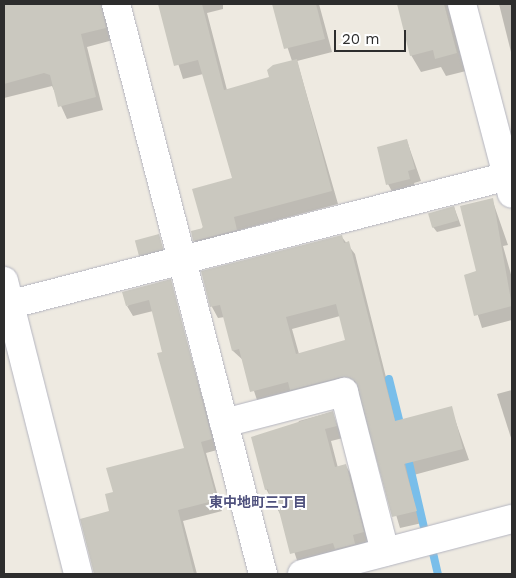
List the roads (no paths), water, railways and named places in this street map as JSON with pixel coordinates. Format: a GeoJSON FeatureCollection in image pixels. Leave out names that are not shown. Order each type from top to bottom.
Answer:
{"type":"FeatureCollection","features":[{"type":"Feature","properties":{"kind":"street"},"geometry":{"type":"LineString","coordinates":[[116,4],[263,574]]}},
{"type":"Feature","properties":{"kind":"street"},"geometry":{"type":"LineString","coordinates":[[78,574],[6,297],[182,260],[511,182],[462,4]]}},
{"type":"Feature","properties":{"kind":"street"},"geometry":{"type":"LineString","coordinates":[[224,423],[344,392],[385,552]]}},
{"type":"Feature","properties":{"kind":"street"},"geometry":{"type":"LineString","coordinates":[[302,574],[512,519]]}},
{"type":"Feature","properties":{"kind":"waterway"},"geometry":{"type":"LineString","coordinates":[[389,379],[401,428]]}},
{"type":"Feature","properties":{"kind":"waterway"},"geometry":{"type":"LineString","coordinates":[[407,454],[425,532]]}},
{"type":"Feature","properties":{"kind":"waterway"},"geometry":{"type":"LineString","coordinates":[[433,553],[438,574]]}},
{"type":"Feature","properties":{"kind":"district","name":"東中地町三丁目"},"geometry":{"type":"Point","coordinates":[258,502]}}]}
